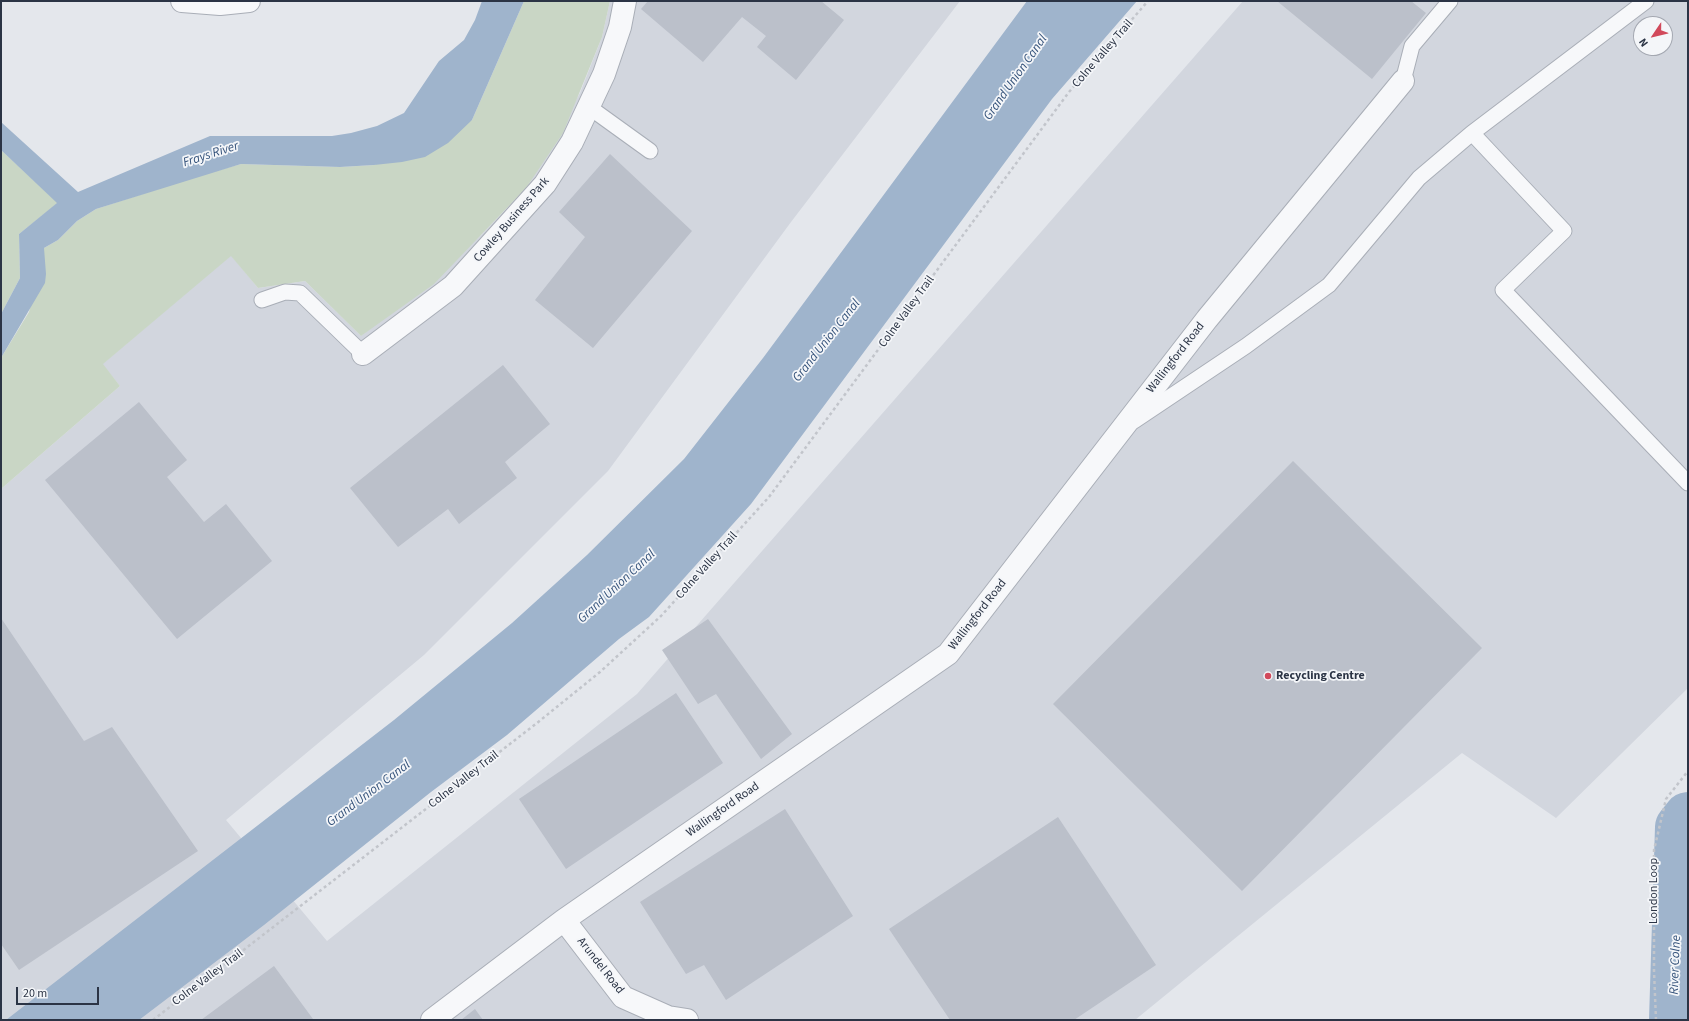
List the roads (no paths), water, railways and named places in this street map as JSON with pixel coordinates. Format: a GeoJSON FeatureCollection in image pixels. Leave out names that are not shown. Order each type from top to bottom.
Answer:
{"type":"FeatureCollection","features":[{"type":"Feature","properties":{"kind":"street"},"geometry":{"type":"LineString","coordinates":[[182,1],[220,4],[249,1]]}},
{"type":"Feature","properties":{"kind":"street","name":"Cowley Business Park"},"geometry":{"type":"LineString","coordinates":[[363,354],[453,286],[545,184],[572,142],[604,74],[620,26],[625,1]]}},
{"type":"Feature","properties":{"kind":"street","name":"Wallingford Road"},"geometry":{"type":"LineString","coordinates":[[432,1020],[564,920],[948,654],[1206,319],[1403,81]]}},
{"type":"Feature","properties":{"kind":"street","name":"Arundel Road"},"geometry":{"type":"LineString","coordinates":[[564,920],[623,997],[668,1017],[687,1020]]}},
{"type":"Feature","properties":{"kind":"lane"},"geometry":{"type":"LineString","coordinates":[[1403,81],[1412,46],[1450,1]]}},
{"type":"Feature","properties":{"kind":"lane"},"geometry":{"type":"LineString","coordinates":[[1121,430],[1246,346],[1329,285],[1419,178],[1472,133],[1646,1]]}},
{"type":"Feature","properties":{"kind":"lane"},"geometry":{"type":"LineString","coordinates":[[589,107],[650,151]]}},
{"type":"Feature","properties":{"kind":"lane"},"geometry":{"type":"LineString","coordinates":[[1472,133],[1564,231],[1503,290],[1688,483]]}},
{"type":"Feature","properties":{"kind":"lane"},"geometry":{"type":"LineString","coordinates":[[262,300],[285,292],[300,293],[363,354]]}},
{"type":"Feature","properties":{"kind":"water","name":"Frays River"},"geometry":{"type":"Polygon","coordinates":[[[482,1],[524,1],[472,120],[448,143],[425,157],[402,162],[374,165],[340,167],[241,164],[96,209],[77,221],[58,240],[44,248],[46,274],[45,283],[1,358],[1,314],[20,278],[19,234],[57,203],[1,150],[1,122],[78,192],[210,136],[332,136],[351,133],[377,126],[404,113],[439,61],[464,40],[475,20],[482,1]]]}},
{"type":"Feature","properties":{"kind":"water","name":"Grand Union Canal"},"geometry":{"type":"Polygon","coordinates":[[[1027,1],[1137,1],[1052,99],[751,504],[649,617],[619,639],[507,735],[431,792],[264,925],[139,1020],[6,1020],[394,720],[512,623],[587,555],[684,459],[763,358],[1027,1]]]}},
{"type":"Feature","properties":{"kind":"waterway","name":"River Colne"},"geometry":{"type":"LineString","coordinates":[[1674,1020],[1680,827],[1688,817]]}},
{"type":"Feature","properties":{"kind":"place","name":"Recycling Centre"},"geometry":{"type":"Point","coordinates":[1268,676]}}]}
